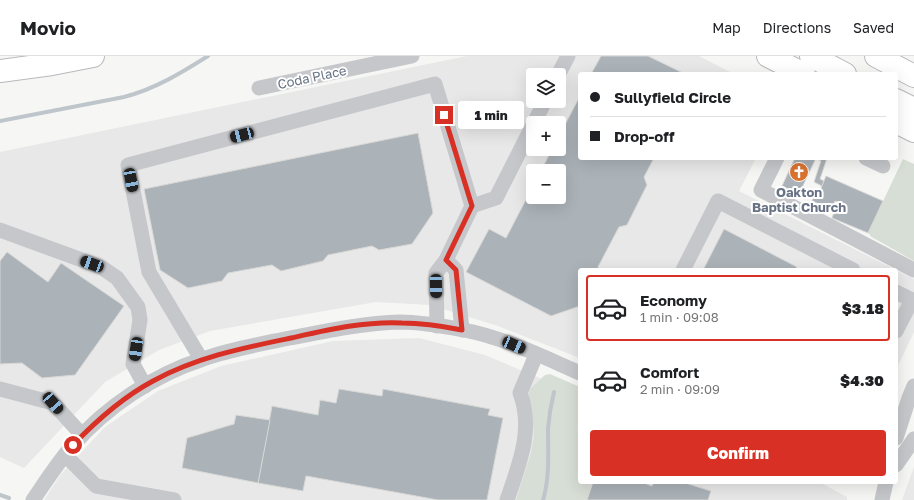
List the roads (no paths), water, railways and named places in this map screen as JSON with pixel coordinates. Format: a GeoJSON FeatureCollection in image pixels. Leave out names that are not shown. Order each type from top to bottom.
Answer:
{"type":"FeatureCollection","features":[{"type":"Feature","properties":{"kind":"highway"},"geometry":{"type":"LineString","coordinates":[[0,71],[52,64],[93,56]]}},
{"type":"Feature","properties":{"kind":"highway"},"geometry":{"type":"LineString","coordinates":[[768,56],[800,72]]}},
{"type":"Feature","properties":{"kind":"highway"},"geometry":{"type":"LineString","coordinates":[[811,56],[842,72]]}},
{"type":"Feature","properties":{"kind":"highway"},"geometry":{"type":"LineString","coordinates":[[876,56],[914,76]]}},
{"type":"Feature","properties":{"kind":"highway"},"geometry":{"type":"LineString","coordinates":[[898,101],[914,109]]}},
{"type":"Feature","properties":{"kind":"highway"},"geometry":{"type":"LineString","coordinates":[[898,123],[914,131]]}},
{"type":"Feature","properties":{"kind":"street","name":"Coda Place"},"geometry":{"type":"LineString","coordinates":[[259,88],[412,56]]}},
{"type":"Feature","properties":{"kind":"street"},"geometry":{"type":"LineString","coordinates":[[562,68],[568,56]]}},
{"type":"Feature","properties":{"kind":"street"},"geometry":{"type":"LineString","coordinates":[[202,359],[150,272],[128,165],[435,84],[472,206],[446,260],[436,273],[437,326]]}},
{"type":"Feature","properties":{"kind":"street"},"geometry":{"type":"LineString","coordinates":[[472,206],[496,198],[526,140]]}},
{"type":"Feature","properties":{"kind":"street"},"geometry":{"type":"LineString","coordinates":[[776,160],[761,190],[914,270]]}},
{"type":"Feature","properties":{"kind":"street"},"geometry":{"type":"LineString","coordinates":[[870,160],[883,166]]}},
{"type":"Feature","properties":{"kind":"street"},"geometry":{"type":"LineString","coordinates":[[683,268],[718,201],[849,268]]}},
{"type":"Feature","properties":{"kind":"street"},"geometry":{"type":"LineString","coordinates":[[0,230],[101,267],[117,278],[138,308],[140,320],[134,364],[145,386]]}},
{"type":"Feature","properties":{"kind":"street"},"geometry":{"type":"LineString","coordinates":[[446,260],[456,270],[462,330]]}},
{"type":"Feature","properties":{"kind":"street"},"geometry":{"type":"LineString","coordinates":[[898,293],[912,300],[898,327]]}},
{"type":"Feature","properties":{"kind":"street"},"geometry":{"type":"LineString","coordinates":[[33,500],[65,455],[82,436],[110,410],[145,386],[177,369],[202,359],[227,352],[309,334],[364,324],[401,322],[462,330],[502,341],[578,372]]}},
{"type":"Feature","properties":{"kind":"street"},"geometry":{"type":"LineString","coordinates":[[507,500],[522,454],[525,439],[527,422],[524,404],[520,393],[536,355]]}},
{"type":"Feature","properties":{"kind":"street"},"geometry":{"type":"LineString","coordinates":[[898,432],[914,386]]}},
{"type":"Feature","properties":{"kind":"street"},"geometry":{"type":"LineString","coordinates":[[0,389],[53,403],[82,436]]}},
{"type":"Feature","properties":{"kind":"street"},"geometry":{"type":"LineString","coordinates":[[898,462],[914,439]]}},
{"type":"Feature","properties":{"kind":"street"},"geometry":{"type":"LineString","coordinates":[[65,455],[96,486],[174,500]]}},
{"type":"Feature","properties":{"kind":"street"},"geometry":{"type":"LineString","coordinates":[[882,500],[886,484]]}},
{"type":"Feature","properties":{"kind":"waterway"},"geometry":{"type":"LineString","coordinates":[[0,121],[135,94],[168,80],[208,56]]}},
{"type":"Feature","properties":{"kind":"waterway"},"geometry":{"type":"LineString","coordinates":[[543,500],[548,473],[548,424],[554,392]]}},
{"type":"Feature","properties":{"kind":"waterway"},"geometry":{"type":"LineString","coordinates":[[0,495],[9,498]]}},
{"type":"Feature","properties":{"kind":"place","name":"Oakton Baptist Church"},"geometry":{"type":"Point","coordinates":[799,172]}}]}
